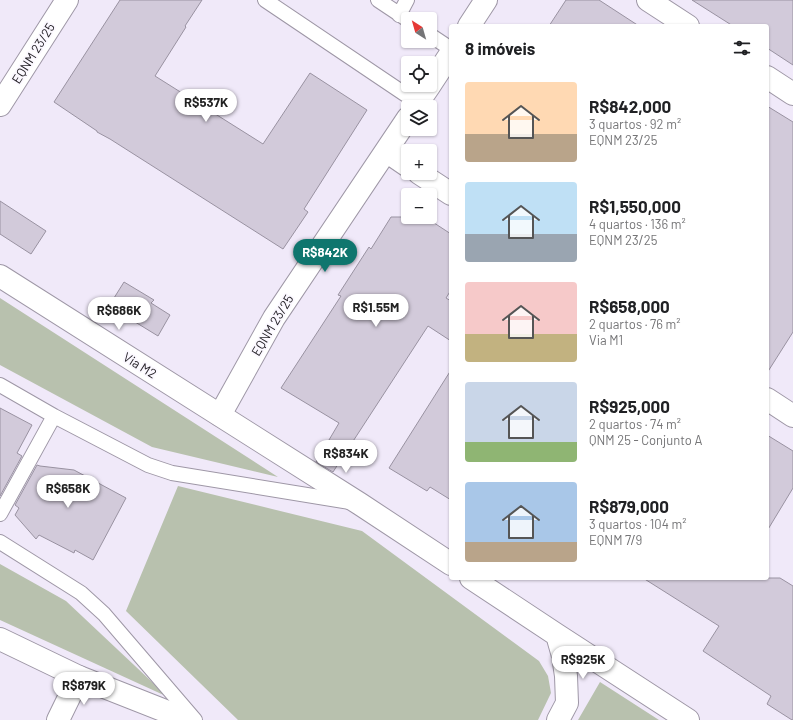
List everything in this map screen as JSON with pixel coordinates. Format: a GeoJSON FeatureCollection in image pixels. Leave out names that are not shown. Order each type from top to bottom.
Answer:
{"type":"FeatureCollection","features":[{"type":"Feature","properties":{"kind":"main road","name":"EQNM 23/25"},"geometry":{"type":"LineString","coordinates":[[0,105],[67,0]]}},
{"type":"Feature","properties":{"kind":"main road"},"geometry":{"type":"LineString","coordinates":[[470,24],[486,0]]}},
{"type":"Feature","properties":{"kind":"main road"},"geometry":{"type":"LineString","coordinates":[[648,0],[685,24]]}},
{"type":"Feature","properties":{"kind":"main road","name":"EQNM 23/25"},"geometry":{"type":"LineString","coordinates":[[437,74],[449,56]]}},
{"type":"Feature","properties":{"kind":"main road"},"geometry":{"type":"LineString","coordinates":[[769,78],[793,94]]}},
{"type":"Feature","properties":{"kind":"main road","name":"EQNM 23/25"},"geometry":{"type":"LineString","coordinates":[[220,415],[274,318],[401,128]]}},
{"type":"Feature","properties":{"kind":"main road"},"geometry":{"type":"LineString","coordinates":[[386,151],[401,161]]}},
{"type":"Feature","properties":{"kind":"main road"},"geometry":{"type":"LineString","coordinates":[[430,180],[449,193]]}},
{"type":"Feature","properties":{"kind":"main road","name":"Via M2"},"geometry":{"type":"LineString","coordinates":[[0,276],[360,504],[449,563]]}},
{"type":"Feature","properties":{"kind":"main road"},"geometry":{"type":"LineString","coordinates":[[769,400],[793,416]]}},
{"type":"Feature","properties":{"kind":"main road"},"geometry":{"type":"LineString","coordinates":[[475,580],[557,636],[688,720]]}},
{"type":"Feature","properties":{"kind":"main road"},"geometry":{"type":"LineString","coordinates":[[557,636],[563,656],[566,676],[566,702],[558,720]]}},
{"type":"Feature","properties":{"kind":"main road"},"geometry":{"type":"LineString","coordinates":[[0,639],[79,677],[188,720]]}},
{"type":"Feature","properties":{"kind":"main road"},"geometry":{"type":"LineString","coordinates":[[58,720],[79,677]]}},
{"type":"Feature","properties":{"kind":"lane"},"geometry":{"type":"LineString","coordinates":[[265,0],[402,100]]}},
{"type":"Feature","properties":{"kind":"lane"},"geometry":{"type":"LineString","coordinates":[[378,0],[401,15]]}},
{"type":"Feature","properties":{"kind":"lane"},"geometry":{"type":"LineString","coordinates":[[405,12],[407,0]]}},
{"type":"Feature","properties":{"kind":"lane"},"geometry":{"type":"LineString","coordinates":[[437,40],[449,48]]}},
{"type":"Feature","properties":{"kind":"lane"},"geometry":{"type":"LineString","coordinates":[[0,385],[54,416],[148,465],[172,473],[360,504]]}},
{"type":"Feature","properties":{"kind":"lane"},"geometry":{"type":"LineString","coordinates":[[0,514],[54,416]]}},
{"type":"Feature","properties":{"kind":"lane"},"geometry":{"type":"LineString","coordinates":[[0,542],[81,593],[104,614],[195,720]]}},
{"type":"Feature","properties":{"kind":"green space"},"geometry":{"type":"Polygon","coordinates":[[[0,298],[278,477],[152,447],[0,365],[0,298]]]}},
{"type":"Feature","properties":{"kind":"green space"},"geometry":{"type":"Polygon","coordinates":[[[178,486],[362,531],[539,661],[548,676],[551,693],[538,720],[238,720],[126,611],[178,486]]]}},
{"type":"Feature","properties":{"kind":"green space"},"geometry":{"type":"Polygon","coordinates":[[[0,564],[66,601],[168,697],[0,620],[0,564]]]}},
{"type":"Feature","properties":{"kind":"green space"},"geometry":{"type":"Polygon","coordinates":[[[600,682],[659,720],[578,720],[600,682]]]}},
{"type":"Feature","properties":{"kind":"building"},"geometry":{"type":"Polygon","coordinates":[[[120,0],[202,0],[155,76],[263,144],[310,73],[367,110],[304,209],[308,212],[283,249],[97,132],[54,102],[120,0]]]}},
{"type":"Feature","properties":{"kind":"building"},"geometry":{"type":"Polygon","coordinates":[[[566,0],[599,0],[636,24],[550,24],[566,0]]]}},
{"type":"Feature","properties":{"kind":"building"},"geometry":{"type":"Polygon","coordinates":[[[692,0],[793,0],[793,65],[769,49],[769,24],[730,24],[692,0]]]}},
{"type":"Feature","properties":{"kind":"building"},"geometry":{"type":"Polygon","coordinates":[[[769,107],[793,122],[793,332],[769,370],[769,107]]]}},
{"type":"Feature","properties":{"kind":"building"},"geometry":{"type":"Polygon","coordinates":[[[0,201],[46,231],[31,254],[0,234],[0,201]]]}},
{"type":"Feature","properties":{"kind":"building"},"geometry":{"type":"Polygon","coordinates":[[[391,217],[401,217],[401,224],[436,224],[449,233],[449,293],[446,298],[449,300],[449,340],[428,326],[333,472],[316,462],[339,423],[281,388],[341,296],[338,295],[369,247],[371,249],[391,217]]]}},
{"type":"Feature","properties":{"kind":"building"},"geometry":{"type":"Polygon","coordinates":[[[124,282],[154,300],[151,303],[170,315],[158,336],[109,306],[124,282]]]}},
{"type":"Feature","properties":{"kind":"building"},"geometry":{"type":"Polygon","coordinates":[[[449,373],[449,499],[430,487],[427,491],[389,468],[449,373]]]}},
{"type":"Feature","properties":{"kind":"building"},"geometry":{"type":"Polygon","coordinates":[[[0,408],[32,425],[17,453],[22,456],[0,496],[0,408]]]}},
{"type":"Feature","properties":{"kind":"building"},"geometry":{"type":"Polygon","coordinates":[[[769,436],[793,451],[793,488],[769,528],[769,436]]]}},
{"type":"Feature","properties":{"kind":"building"},"geometry":{"type":"Polygon","coordinates":[[[37,465],[74,470],[126,498],[93,560],[75,550],[74,553],[39,535],[36,539],[15,515],[19,508],[15,505],[37,465]]]}},
{"type":"Feature","properties":{"kind":"building"},"geometry":{"type":"Polygon","coordinates":[[[769,578],[780,578],[793,586],[793,720],[767,704],[771,696],[703,651],[719,626],[646,580],[769,580],[769,578]]]}}]}
